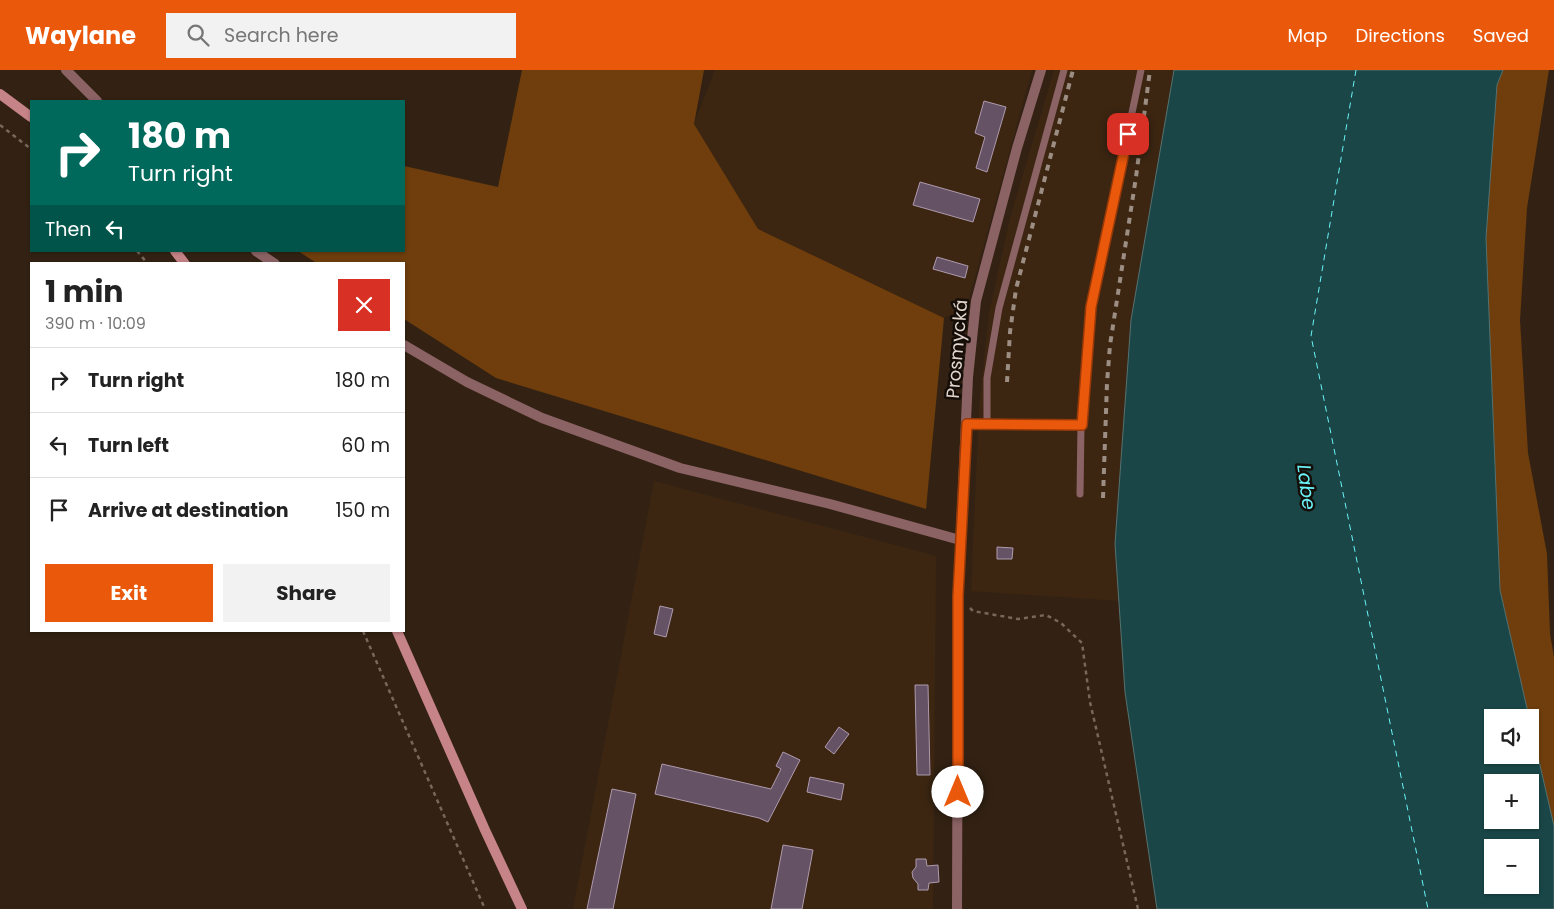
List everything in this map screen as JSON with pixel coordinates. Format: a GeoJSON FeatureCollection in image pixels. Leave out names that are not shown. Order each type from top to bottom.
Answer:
{"type":"FeatureCollection","features":[{"type":"Feature","properties":{"kind":"main road"},"geometry":{"type":"LineString","coordinates":[[0,94],[30,116]]}},
{"type":"Feature","properties":{"kind":"main road"},"geometry":{"type":"LineString","coordinates":[[176,252],[183,262]]}},
{"type":"Feature","properties":{"kind":"main road"},"geometry":{"type":"LineString","coordinates":[[397,632],[522,909]]}},
{"type":"Feature","properties":{"kind":"street"},"geometry":{"type":"LineString","coordinates":[[66,70],[96,100]]}},
{"type":"Feature","properties":{"kind":"street","name":"Prosmycká"},"geometry":{"type":"LineString","coordinates":[[957,909],[958,596],[968,377],[976,302],[1017,148],[1041,70]]}},
{"type":"Feature","properties":{"kind":"street"},"geometry":{"type":"LineString","coordinates":[[257,252],[272,262]]}},
{"type":"Feature","properties":{"kind":"street"},"geometry":{"type":"LineString","coordinates":[[405,347],[467,382],[542,418],[680,468],[830,504],[960,540]]}},
{"type":"Feature","properties":{"kind":"lane"},"geometry":{"type":"LineString","coordinates":[[987,424],[987,378],[1000,308],[1064,70]]}},
{"type":"Feature","properties":{"kind":"lane"},"geometry":{"type":"LineString","coordinates":[[1080,494],[1082,425],[1091,307],[1140,70]]}},
{"type":"Feature","properties":{"kind":"lane"},"geometry":{"type":"LineString","coordinates":[[967,424],[1082,425]]}},
{"type":"Feature","properties":{"kind":"path"},"geometry":{"type":"LineString","coordinates":[[0,125],[30,148]]}},
{"type":"Feature","properties":{"kind":"path"},"geometry":{"type":"LineString","coordinates":[[138,252],[146,262]]}},
{"type":"Feature","properties":{"kind":"path"},"geometry":{"type":"LineString","coordinates":[[958,596],[973,611],[1018,618],[1046,615],[1061,623],[1082,642],[1090,702],[1138,909]]}},
{"type":"Feature","properties":{"kind":"path"},"geometry":{"type":"LineString","coordinates":[[363,632],[485,909]]}},
{"type":"Feature","properties":{"kind":"shaded area"},"geometry":{"type":"Polygon","coordinates":[[[522,70],[704,70],[694,124],[758,229],[944,318],[926,509],[496,378],[405,320],[405,262],[315,262],[300,252],[405,252],[405,166],[498,187],[522,70]]]}},
{"type":"Feature","properties":{"kind":"shaded area"},"geometry":{"type":"Polygon","coordinates":[[[715,70],[1032,70],[966,310],[944,318],[758,229],[694,124],[715,70]]]}},
{"type":"Feature","properties":{"kind":"shaded area"},"geometry":{"type":"Polygon","coordinates":[[[1054,70],[1174,70],[1166,120],[1115,545],[1119,601],[971,591],[979,409],[989,313],[1010,218],[1054,70]]]}},
{"type":"Feature","properties":{"kind":"shaded area"},"geometry":{"type":"Polygon","coordinates":[[[1503,70],[1549,70],[1527,208],[1520,320],[1528,453],[1547,554],[1550,634],[1554,657],[1554,826],[1539,760],[1539,709],[1527,709],[1500,590],[1486,238],[1497,85],[1503,70]]]}},
{"type":"Feature","properties":{"kind":"shaded area"},"geometry":{"type":"Polygon","coordinates":[[[654,481],[936,556],[933,909],[573,909],[654,481]]]}},
{"type":"Feature","properties":{"kind":"water","name":"Labe"},"geometry":{"type":"Polygon","coordinates":[[[1174,70],[1503,70],[1497,85],[1486,238],[1500,590],[1527,709],[1484,709],[1484,764],[1539,764],[1539,761],[1554,826],[1554,909],[1157,909],[1125,692],[1115,544],[1131,320],[1174,70]]]}},
{"type":"Feature","properties":{"kind":"building"},"geometry":{"type":"Polygon","coordinates":[[[984,101],[1006,107],[987,172],[976,168],[985,137],[975,133],[984,101]]]}},
{"type":"Feature","properties":{"kind":"building"},"geometry":{"type":"Polygon","coordinates":[[[920,182],[980,199],[973,222],[913,205],[920,182]]]}},
{"type":"Feature","properties":{"kind":"building"},"geometry":{"type":"Polygon","coordinates":[[[937,257],[968,266],[965,278],[933,269],[937,257]]]}},
{"type":"Feature","properties":{"kind":"building"},"geometry":{"type":"Polygon","coordinates":[[[997,547],[1013,548],[1012,559],[997,559],[997,547]]]}},
{"type":"Feature","properties":{"kind":"building"},"geometry":{"type":"Polygon","coordinates":[[[660,606],[673,609],[666,637],[654,634],[660,606]]]}},
{"type":"Feature","properties":{"kind":"building"},"geometry":{"type":"Polygon","coordinates":[[[915,685],[928,685],[930,775],[917,775],[915,685]]]}},
{"type":"Feature","properties":{"kind":"building"},"geometry":{"type":"Polygon","coordinates":[[[839,727],[849,734],[834,754],[825,747],[839,727]]]}},
{"type":"Feature","properties":{"kind":"building"},"geometry":{"type":"Polygon","coordinates":[[[783,752],[800,760],[768,822],[759,818],[655,794],[662,764],[771,789],[781,769],[776,766],[783,752]]]}},
{"type":"Feature","properties":{"kind":"building"},"geometry":{"type":"Polygon","coordinates":[[[810,777],[844,784],[841,800],[807,792],[810,777]]]}},
{"type":"Feature","properties":{"kind":"building"},"geometry":{"type":"Polygon","coordinates":[[[612,789],[636,794],[613,909],[587,909],[612,789]]]}},
{"type":"Feature","properties":{"kind":"building"},"geometry":{"type":"Polygon","coordinates":[[[783,845],[813,850],[802,909],[771,909],[783,845]]]}},
{"type":"Feature","properties":{"kind":"building"},"geometry":{"type":"Polygon","coordinates":[[[916,859],[926,859],[927,866],[938,865],[939,882],[929,883],[928,890],[918,890],[918,884],[913,878],[912,872],[916,867],[916,859]]]}},
{"type":"Feature","properties":{"kind":"ferry route"},"geometry":{"type":"LineString","coordinates":[[1356,70],[1311,336],[1428,909]]}},
{"type":"Feature","properties":{"kind":"railway"},"geometry":{"type":"LineString","coordinates":[[1007,382],[1010,332],[1016,289],[1073,70]]}},
{"type":"Feature","properties":{"kind":"railway"},"geometry":{"type":"LineString","coordinates":[[1103,498],[1110,345],[1136,177],[1150,70]]}},
{"type":"Feature","properties":{"kind":"route"},"geometry":{"type":"LineString","coordinates":[[958,792],[958,596],[967,424],[1082,425],[1091,307],[1128,134]]}}]}
